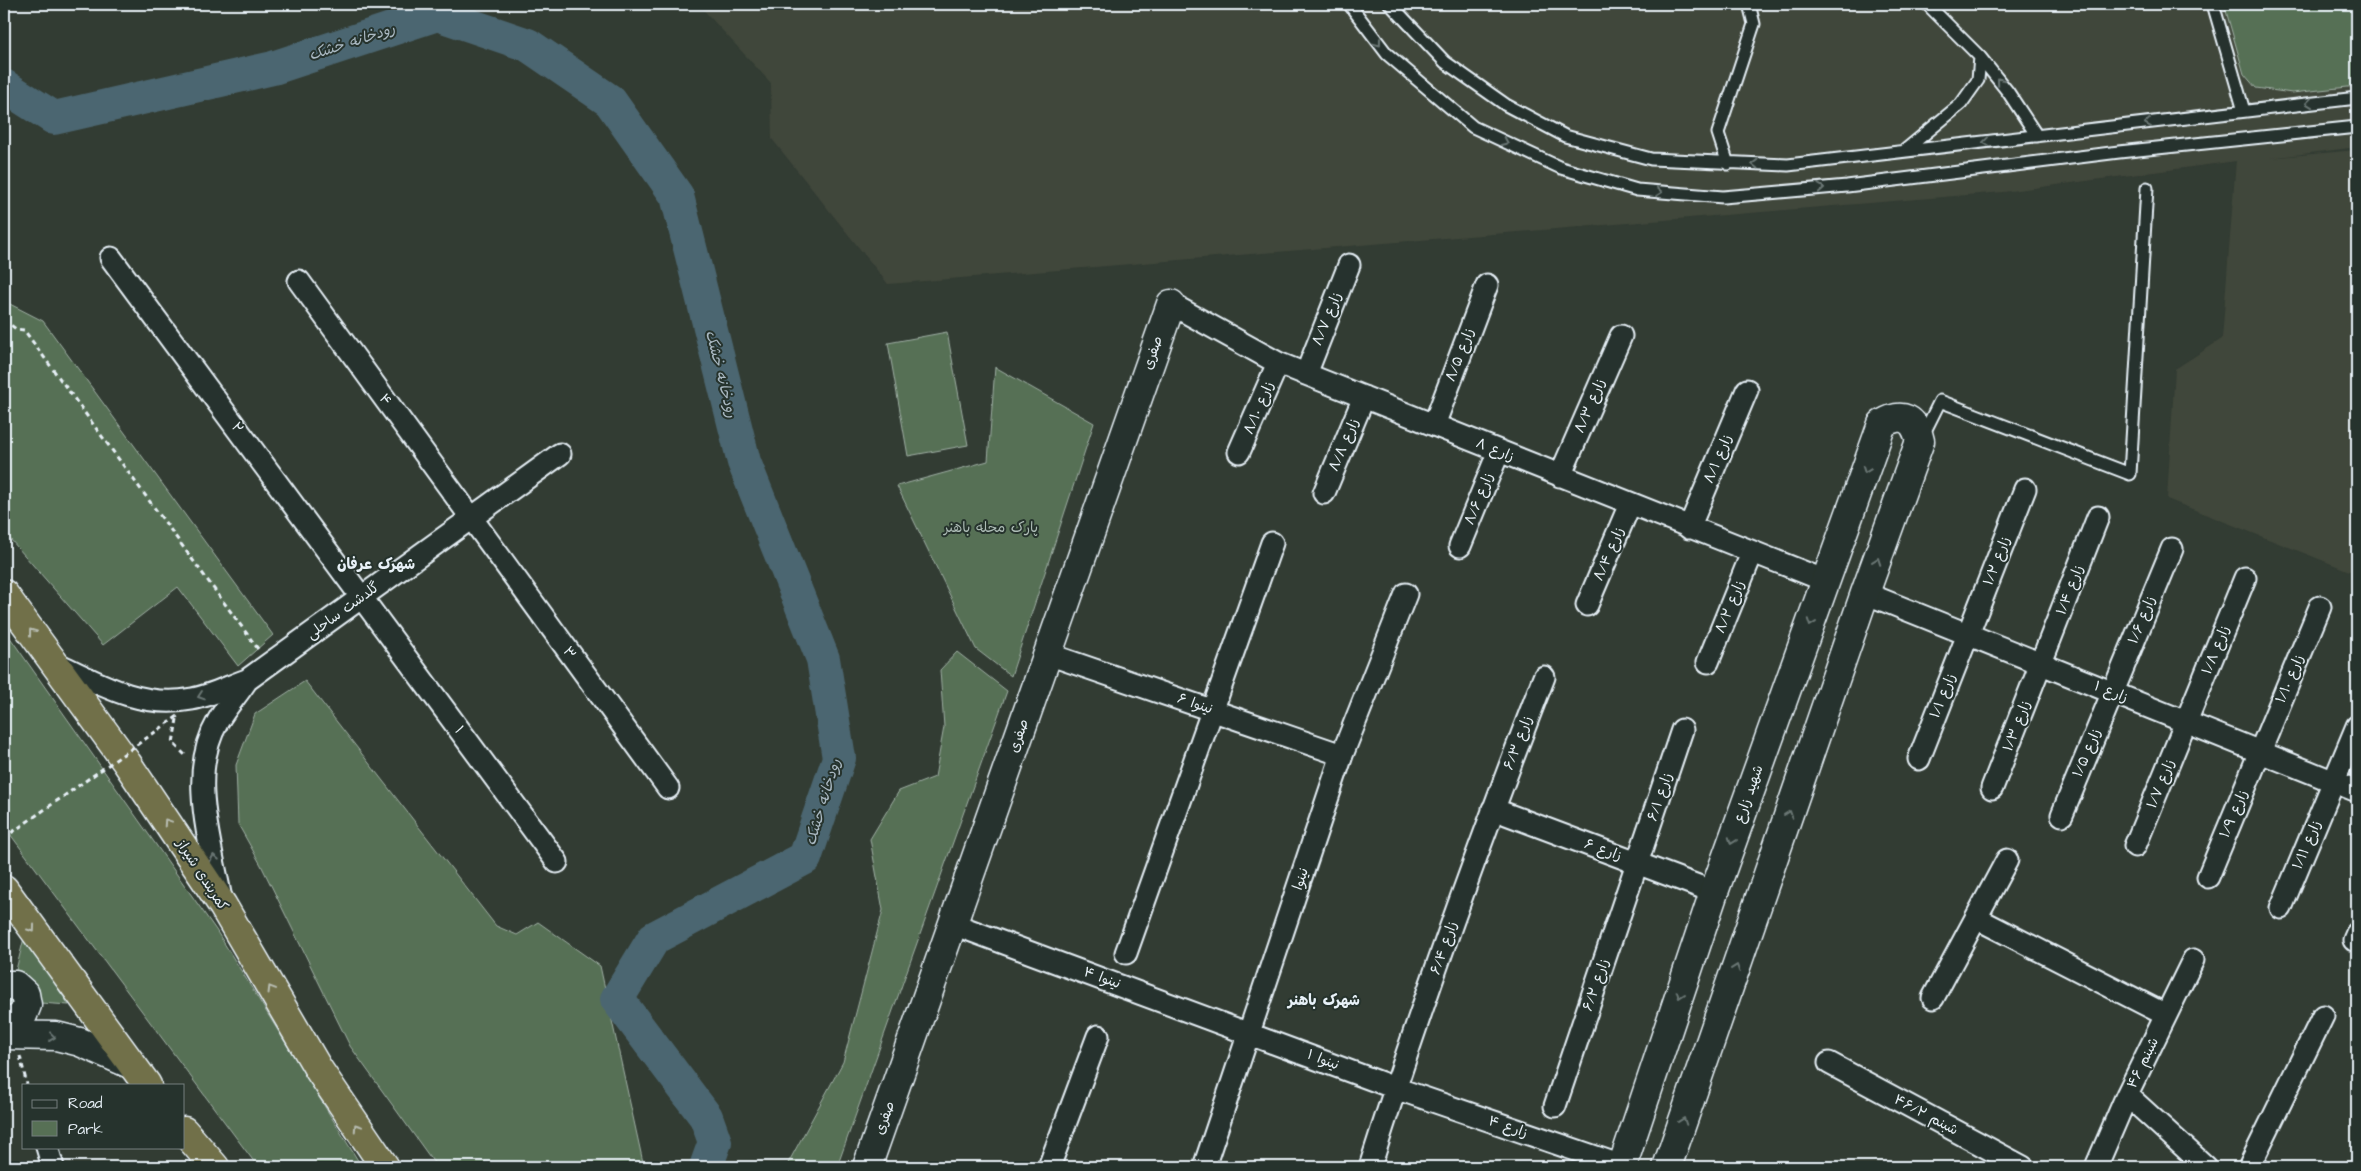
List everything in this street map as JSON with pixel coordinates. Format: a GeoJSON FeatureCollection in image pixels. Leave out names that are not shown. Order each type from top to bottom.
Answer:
{"type":"FeatureCollection","features":[{"type":"Feature","properties":{"kind":"highway","name":"کمربندی شیراز"},"geometry":{"type":"LineString","coordinates":[[4,594],[127,763],[223,906],[319,1070],[385,1167]]}},
{"type":"Feature","properties":{"kind":"highway"},"geometry":{"type":"LineString","coordinates":[[4,889],[138,1074]]}},
{"type":"Feature","properties":{"kind":"highway"},"geometry":{"type":"LineString","coordinates":[[185,1132],[215,1167]]}},
{"type":"Feature","properties":{"kind":"street","name":"۲"},"geometry":{"type":"LineString","coordinates":[[111,258],[362,598]]}},
{"type":"Feature","properties":{"kind":"street","name":"۸/۷ زارع"},"geometry":{"type":"LineString","coordinates":[[1306,374],[1349,265]]}},
{"type":"Feature","properties":{"kind":"street","name":"۴"},"geometry":{"type":"LineString","coordinates":[[299,281],[471,518]]}},
{"type":"Feature","properties":{"kind":"street","name":"۸/۵ زارع"},"geometry":{"type":"LineString","coordinates":[[1434,425],[1487,285]]}},
{"type":"Feature","properties":{"kind":"street","name":"۸ زارع"},"geometry":{"type":"LineString","coordinates":[[1171,304],[1278,363],[1826,581]]}},
{"type":"Feature","properties":{"kind":"street","name":"صفری"},"geometry":{"type":"LineString","coordinates":[[867,1167],[1171,304]]}},
{"type":"Feature","properties":{"kind":"street","name":"۸/۳ زارع"},"geometry":{"type":"LineString","coordinates":[[1560,476],[1620,336]]}},
{"type":"Feature","properties":{"kind":"street","name":"۸/۱۰ زارع"},"geometry":{"type":"LineString","coordinates":[[1239,452],[1278,363]]}},
{"type":"Feature","properties":{"kind":"street","name":"۸/۱ زارع"},"geometry":{"type":"LineString","coordinates":[[1689,528],[1747,390]]}},
{"type":"Feature","properties":{"kind":"street","name":"۸/۸ زارع"},"geometry":{"type":"LineString","coordinates":[[1324,493],[1364,397]]}},
{"type":"Feature","properties":{"kind":"street","name":"شهید زارع"},"geometry":{"type":"LineString","coordinates":[[1622,1167],[1714,892],[1882,424],[1892,418],[1906,419],[1916,426],[1920,441]]}},
{"type":"Feature","properties":{"kind":"street"},"geometry":{"type":"LineString","coordinates":[[1667,1167],[1865,593],[1920,441]]}},
{"type":"Feature","properties":{"kind":"street","name":"۸/۶ زارع"},"geometry":{"type":"LineString","coordinates":[[1460,546],[1499,451]]}},
{"type":"Feature","properties":{"kind":"street","name":"گلدشت ساحلی"},"geometry":{"type":"LineString","coordinates":[[56,663],[112,691],[156,702],[192,699],[247,680],[560,454]]}},
{"type":"Feature","properties":{"kind":"street","name":"۱/۲ زارع"},"geometry":{"type":"LineString","coordinates":[[1968,634],[2025,488]]}},
{"type":"Feature","properties":{"kind":"street","name":"۸/۴ زارع"},"geometry":{"type":"LineString","coordinates":[[1587,604],[1630,504]]}},
{"type":"Feature","properties":{"kind":"street","name":"۳"},"geometry":{"type":"LineString","coordinates":[[471,518],[668,788]]}},
{"type":"Feature","properties":{"kind":"street","name":"۱/۴ زارع"},"geometry":{"type":"LineString","coordinates":[[2041,664],[2098,518]]}},
{"type":"Feature","properties":{"kind":"street"},"geometry":{"type":"LineString","coordinates":[[1126,953],[1272,543]]}},
{"type":"Feature","properties":{"kind":"street","name":"۱/۶ زارع"},"geometry":{"type":"LineString","coordinates":[[2113,692],[2172,548]]}},
{"type":"Feature","properties":{"kind":"street","name":"۸/۲ زارع"},"geometry":{"type":"LineString","coordinates":[[1708,662],[1752,553]]}},
{"type":"Feature","properties":{"kind":"street","name":"۱/۸ زارع"},"geometry":{"type":"LineString","coordinates":[[2186,722],[2245,578]]}},
{"type":"Feature","properties":{"kind":"street","name":"۱ زارع"},"geometry":{"type":"LineString","coordinates":[[1865,593],[2357,790]]}},
{"type":"Feature","properties":{"kind":"street","name":"نینوا"},"geometry":{"type":"LineString","coordinates":[[1204,1167],[1342,755],[1406,594]]}},
{"type":"Feature","properties":{"kind":"street","name":"۱"},"geometry":{"type":"LineString","coordinates":[[362,598],[557,862]]}},
{"type":"Feature","properties":{"kind":"street","name":"۱/۱۰ زارع"},"geometry":{"type":"LineString","coordinates":[[2260,751],[2320,607]]}},
{"type":"Feature","properties":{"kind":"street","name":"۱/۱ زارع"},"geometry":{"type":"LineString","coordinates":[[1919,759],[1968,634]]}},
{"type":"Feature","properties":{"kind":"street","name":"۶ نینوا"},"geometry":{"type":"LineString","coordinates":[[1048,654],[1342,755]]}},
{"type":"Feature","properties":{"kind":"street","name":"۱/۳ زارع"},"geometry":{"type":"LineString","coordinates":[[1992,788],[2041,664]]}},
{"type":"Feature","properties":{"kind":"street","name":"۶/۳ زارع"},"geometry":{"type":"LineString","coordinates":[[1493,809],[1544,677]]}},
{"type":"Feature","properties":{"kind":"street","name":"گلدشت ساحلی"},"geometry":{"type":"LineString","coordinates":[[223,906],[204,808],[204,769],[207,750],[217,722],[247,680]]}},
{"type":"Feature","properties":{"kind":"street","name":"۱/۵ زارع"},"geometry":{"type":"LineString","coordinates":[[2062,815],[2113,692]]}},
{"type":"Feature","properties":{"kind":"street","name":"۱/۷ زارع"},"geometry":{"type":"LineString","coordinates":[[2135,846],[2186,722]]}},
{"type":"Feature","properties":{"kind":"street","name":"۱/۱۱ زارع"},"geometry":{"type":"LineString","coordinates":[[2280,908],[2357,726]]}},
{"type":"Feature","properties":{"kind":"street","name":"۶/۱ زارع"},"geometry":{"type":"LineString","coordinates":[[1638,863],[1682,730]]}},
{"type":"Feature","properties":{"kind":"street","name":"۱/۹ زارع"},"geometry":{"type":"LineString","coordinates":[[2208,877],[2260,751]]}},
{"type":"Feature","properties":{"kind":"street","name":"۶ زارع"},"geometry":{"type":"LineString","coordinates":[[1493,809],[1714,892]]}},
{"type":"Feature","properties":{"kind":"street","name":"۶/۴ زارع"},"geometry":{"type":"LineString","coordinates":[[1370,1167],[1395,1088],[1493,809]]}},
{"type":"Feature","properties":{"kind":"street"},"geometry":{"type":"LineString","coordinates":[[1933,998],[2007,860]]}},
{"type":"Feature","properties":{"kind":"street","name":"۶/۲ زارع"},"geometry":{"type":"LineString","coordinates":[[1555,1106],[1638,863]]}},
{"type":"Feature","properties":{"kind":"street"},"geometry":{"type":"LineString","coordinates":[[1976,918],[2166,1015]]}},
{"type":"Feature","properties":{"kind":"street","name":"۴ نینوا"},"geometry":{"type":"LineString","coordinates":[[953,924],[1250,1033]]}},
{"type":"Feature","properties":{"kind":"street","name":"۴۶ شبنم"},"geometry":{"type":"LineString","coordinates":[[2096,1167],[2127,1095],[2193,960]]}},
{"type":"Feature","properties":{"kind":"street"},"geometry":{"type":"LineString","coordinates":[[4,985],[15,985],[24,994],[28,1005],[23,1015],[4,1027]]}},
{"type":"Feature","properties":{"kind":"street"},"geometry":{"type":"LineString","coordinates":[[2249,1167],[2324,1016]]}},
{"type":"Feature","properties":{"kind":"street","name":"۱ نینوا"},"geometry":{"type":"LineString","coordinates":[[1250,1033],[1395,1088]]}},
{"type":"Feature","properties":{"kind":"street"},"geometry":{"type":"LineString","coordinates":[[4,1035],[56,1036],[80,1042],[138,1074]]}},
{"type":"Feature","properties":{"kind":"street"},"geometry":{"type":"LineString","coordinates":[[1050,1167],[1098,1036]]}},
{"type":"Feature","properties":{"kind":"street","name":"۴۶/۲ شبنم"},"geometry":{"type":"LineString","coordinates":[[1829,1063],[2024,1167]]}},
{"type":"Feature","properties":{"kind":"street","name":"۴ زارع"},"geometry":{"type":"LineString","coordinates":[[1395,1088],[1622,1167]]}},
{"type":"Feature","properties":{"kind":"street"},"geometry":{"type":"LineString","coordinates":[[2127,1095],[2206,1167]]}},
{"type":"Feature","properties":{"kind":"street"},"geometry":{"type":"LineString","coordinates":[[47,1148],[53,1167]]}},
{"type":"Feature","properties":{"kind":"lane"},"geometry":{"type":"LineString","coordinates":[[1349,4],[1387,54],[1473,126],[1561,168],[1638,190],[1723,197],[1847,186],[2119,152],[2357,127]]}},
{"type":"Feature","properties":{"kind":"lane"},"geometry":{"type":"LineString","coordinates":[[1390,4],[1445,62],[1506,105],[1565,136],[1651,159],[1728,164],[1788,165],[2357,98]]}},
{"type":"Feature","properties":{"kind":"lane"},"geometry":{"type":"LineString","coordinates":[[1728,164],[1718,133],[1754,24],[1749,4]]}},
{"type":"Feature","properties":{"kind":"lane"},"geometry":{"type":"LineString","coordinates":[[1927,4],[1980,57],[2008,92],[2037,136]]}},
{"type":"Feature","properties":{"kind":"lane"},"geometry":{"type":"LineString","coordinates":[[2213,4],[2244,111]]}},
{"type":"Feature","properties":{"kind":"lane"},"geometry":{"type":"LineString","coordinates":[[1904,152],[1961,104],[1978,80],[1980,57]]}},
{"type":"Feature","properties":{"kind":"lane"},"geometry":{"type":"LineString","coordinates":[[1920,441],[1940,400],[2130,474],[2147,188]]}},
{"type":"Feature","properties":{"kind":"path"},"geometry":{"type":"LineString","coordinates":[[4,320],[16,329],[24,330],[270,664]]}},
{"type":"Feature","properties":{"kind":"path"},"geometry":{"type":"LineString","coordinates":[[4,838],[178,716],[173,743]]}},
{"type":"Feature","properties":{"kind":"shaded area"},"geometry":{"type":"Polygon","coordinates":[[[698,4],[2357,4],[2357,147],[2269,158],[2357,150],[2357,574],[2167,499],[2175,369],[2222,339],[2236,161],[2003,192],[888,284],[772,139],[771,83],[698,4]]]}},
{"type":"Feature","properties":{"kind":"green space"},"geometry":{"type":"Polygon","coordinates":[[[2224,4],[2357,4],[2357,86],[2292,93],[2256,88],[2244,74],[2224,4]]]}},
{"type":"Feature","properties":{"kind":"green space"},"geometry":{"type":"Polygon","coordinates":[[[4,301],[43,321],[273,635],[238,666],[178,587],[103,645],[4,532],[4,301]]]}},
{"type":"Feature","properties":{"kind":"green space"},"geometry":{"type":"Polygon","coordinates":[[[947,332],[968,445],[908,456],[888,343],[947,332]]]}},
{"type":"Feature","properties":{"kind":"green space","name":"پارک محله باهنر"},"geometry":{"type":"Polygon","coordinates":[[[995,367],[1094,423],[1011,676],[976,649],[897,486],[988,461],[995,367]]]}},
{"type":"Feature","properties":{"kind":"green space"},"geometry":{"type":"Polygon","coordinates":[[[4,629],[216,930],[362,1167],[258,1167],[4,826],[4,629]]]}},
{"type":"Feature","properties":{"kind":"green space"},"geometry":{"type":"Polygon","coordinates":[[[957,652],[1007,691],[837,1167],[786,1167],[843,1062],[883,910],[870,839],[899,791],[935,777],[944,727],[940,670],[957,652]]]}},
{"type":"Feature","properties":{"kind":"green space"},"geometry":{"type":"Polygon","coordinates":[[[305,681],[496,926],[517,935],[538,922],[600,966],[644,1167],[437,1167],[350,1046],[261,865],[238,824],[236,765],[255,714],[305,681]]]}},
{"type":"Feature","properties":{"kind":"green space"},"geometry":{"type":"Polygon","coordinates":[[[24,938],[69,1005],[40,1003],[4,1012],[4,995],[16,970],[24,938]]]}},
{"type":"Feature","properties":{"kind":"waterway","name":"رودخانه خشک"},"geometry":{"type":"LineString","coordinates":[[4,86],[54,118],[273,68],[437,14],[528,45],[610,101],[677,196],[744,462],[823,659],[839,758],[805,858],[654,938],[617,999],[706,1117],[715,1142],[706,1167]]}},
{"type":"Feature","properties":{"kind":"district","name":"شهرک عرفان"},"geometry":{"type":"Point","coordinates":[376,564]}},
{"type":"Feature","properties":{"kind":"district","name":"شهرک باهنر"},"geometry":{"type":"Point","coordinates":[1324,1000]}}]}
